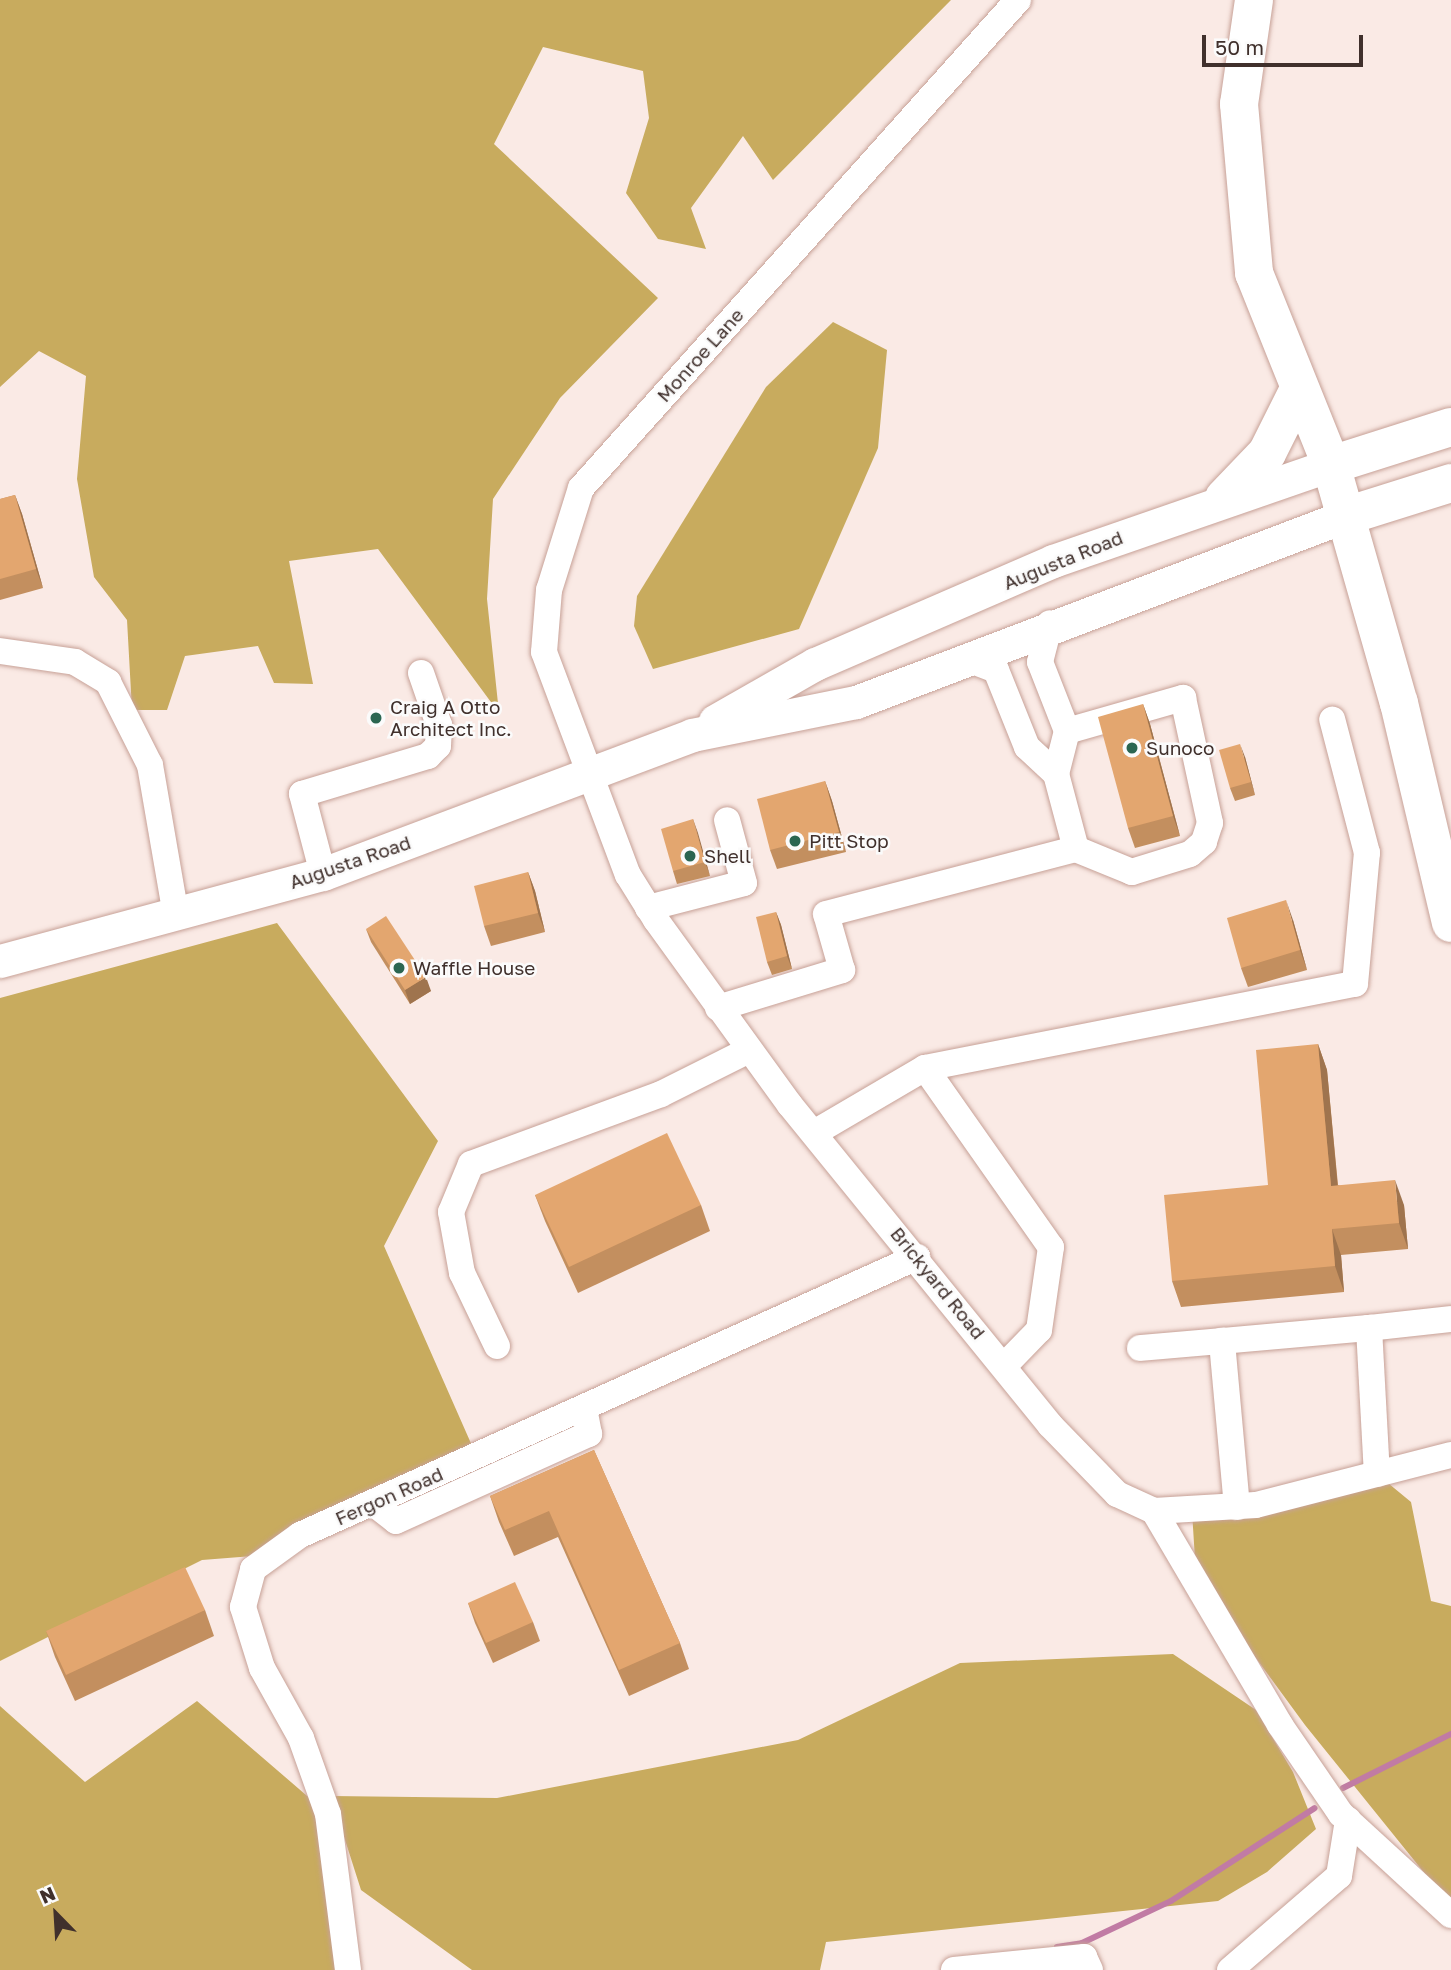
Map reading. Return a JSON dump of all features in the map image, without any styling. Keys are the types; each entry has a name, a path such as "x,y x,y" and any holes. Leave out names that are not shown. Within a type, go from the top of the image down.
{"highway":[{"path":"1254,0 1239,104 1254,273 1331,465 1343,517 1399,703 1451,923"},
{"path":"1224,498 1267,453 1299,389"},
{"name":"Augusta Road","path":"1331,465 1451,427"},
{"name":"Augusta Road","path":"1343,517 1451,483"}],"main road":[{"name":"Augusta Road","path":"692,735 815,664 1053,561 1224,498 1331,465"},
{"name":"Augusta Road","path":"0,961 323,874 692,735 856,702 1050,624 1343,517"}],"street":[{"name":"Monroe Lane","path":"590,773 544,652 550,590 581,488 1018,0"},
{"path":"1050,624 1040,662 1067,731 1056,774 1076,849"},
{"path":"0,651 75,662 108,682 150,765 176,915"},
{"path":"965,658 996,670 1027,747 1056,774"},
{"path":"323,874 302,794 428,757 438,746 439,725 421,673"},
{"path":"718,1008 842,970 826,914 1076,849 1132,872 1190,854 1205,842 1210,823 1183,698 1067,731"},
{"path":"814,1133 925,1068 1356,984 1367,853 1332,719"},
{"name":"Brickyard Road","path":"590,773 628,875 648,908 749,1050 1004,1366 1100,1479 1154,1511"},
{"path":"648,908 744,883 727,820"},
{"path":"496,1346 462,1273 452,1212 471,1164 661,1094 749,1050"},
{"path":"925,1068 1051,1247 1039,1330 1004,1366"},
{"name":"Fergon Road","path":"348,1970 328,1814 301,1738 262,1668 243,1607 244,1587 266,1555 373,1503 917,1257"},
{"path":"1140,1348 1451,1319"},
{"path":"1369,1328 1377,1474"},
{"path":"1222,1341 1237,1507"},
{"path":"1451,1455 1237,1507 1154,1511 1280,1726 1348,1820 1451,1915"},
{"path":"1230,1970 1339,1876 1348,1820"},
{"path":"954,1970 1084,1957 1090,1970"}],"shaded area":[{"path":"0,0 951,0 773,180 743,136 691,208 706,249 658,239 626,193 649,118 643,71 543,47 494,144 658,298 560,398 493,499 487,599 499,713 378,549 289,561 313,684 274,683 258,646 185,656 167,710 132,710 127,620 94,577 77,479 86,376 39,351 0,387"},
{"path":"833,322 887,350 878,448 799,629 653,669 634,626 637,596 766,387"},
{"path":"277,923 438,1141 384,1246 477,1457 266,1555 202,1560 0,1661 0,998"},
{"path":"1377,1474 1411,1502 1431,1601 1451,1606 1451,1906 1305,1725 1196,1576 1192,1511"},
{"path":"1173,1654 1256,1710 1293,1772 1316,1829 1267,1872 1218,1901 826,1942 820,1970 472,1970 361,1890 331,1796 497,1798 798,1740 960,1663"},
{"path":"197,1701 328,1814 348,1970 0,1970 0,1706 85,1782"}],"building":[{"path":"15,495 36,569 0,579 0,499"},
{"path":"1143,704 1173,816 1128,828 1098,717"},
{"path":"1240,744 1251,782 1230,788 1219,750"},
{"path":"825,781 839,832 770,850 757,799"},
{"path":"693,819 705,862 673,871 661,829"},
{"path":"528,872 538,913 484,926 474,886"},
{"path":"1286,900 1300,950 1241,968 1227,918"},
{"path":"776,912 787,956 767,962 756,917"},
{"path":"386,916 426,977 405,990 366,929"},
{"path":"1318,1044 1331,1186 1395,1180 1399,1223 1332,1229 1335,1266 1172,1281 1164,1195 1268,1185 1256,1050"},
{"path":"667,1133 701,1205 569,1267 535,1195"},
{"path":"594,1450 680,1643 619,1670 549,1511 505,1530 490,1496"},
{"path":"185,1567 205,1610 66,1675 46,1631"},
{"path":"515,1582 533,1622 486,1643 468,1603"}],"waterway":[{"path":"1343,1788 1451,1734"},
{"path":"1057,1947 1082,1943 1171,1901 1315,1808"}],"place":[{"name":"Craig A Otto Architect Inc.","path":"376,718"},
{"name":"Sunoco","path":"1132,748"},
{"name":"Pitt Stop","path":"795,841"},
{"name":"Shell","path":"690,856"},
{"name":"Waffle House","path":"399,968"}]}
